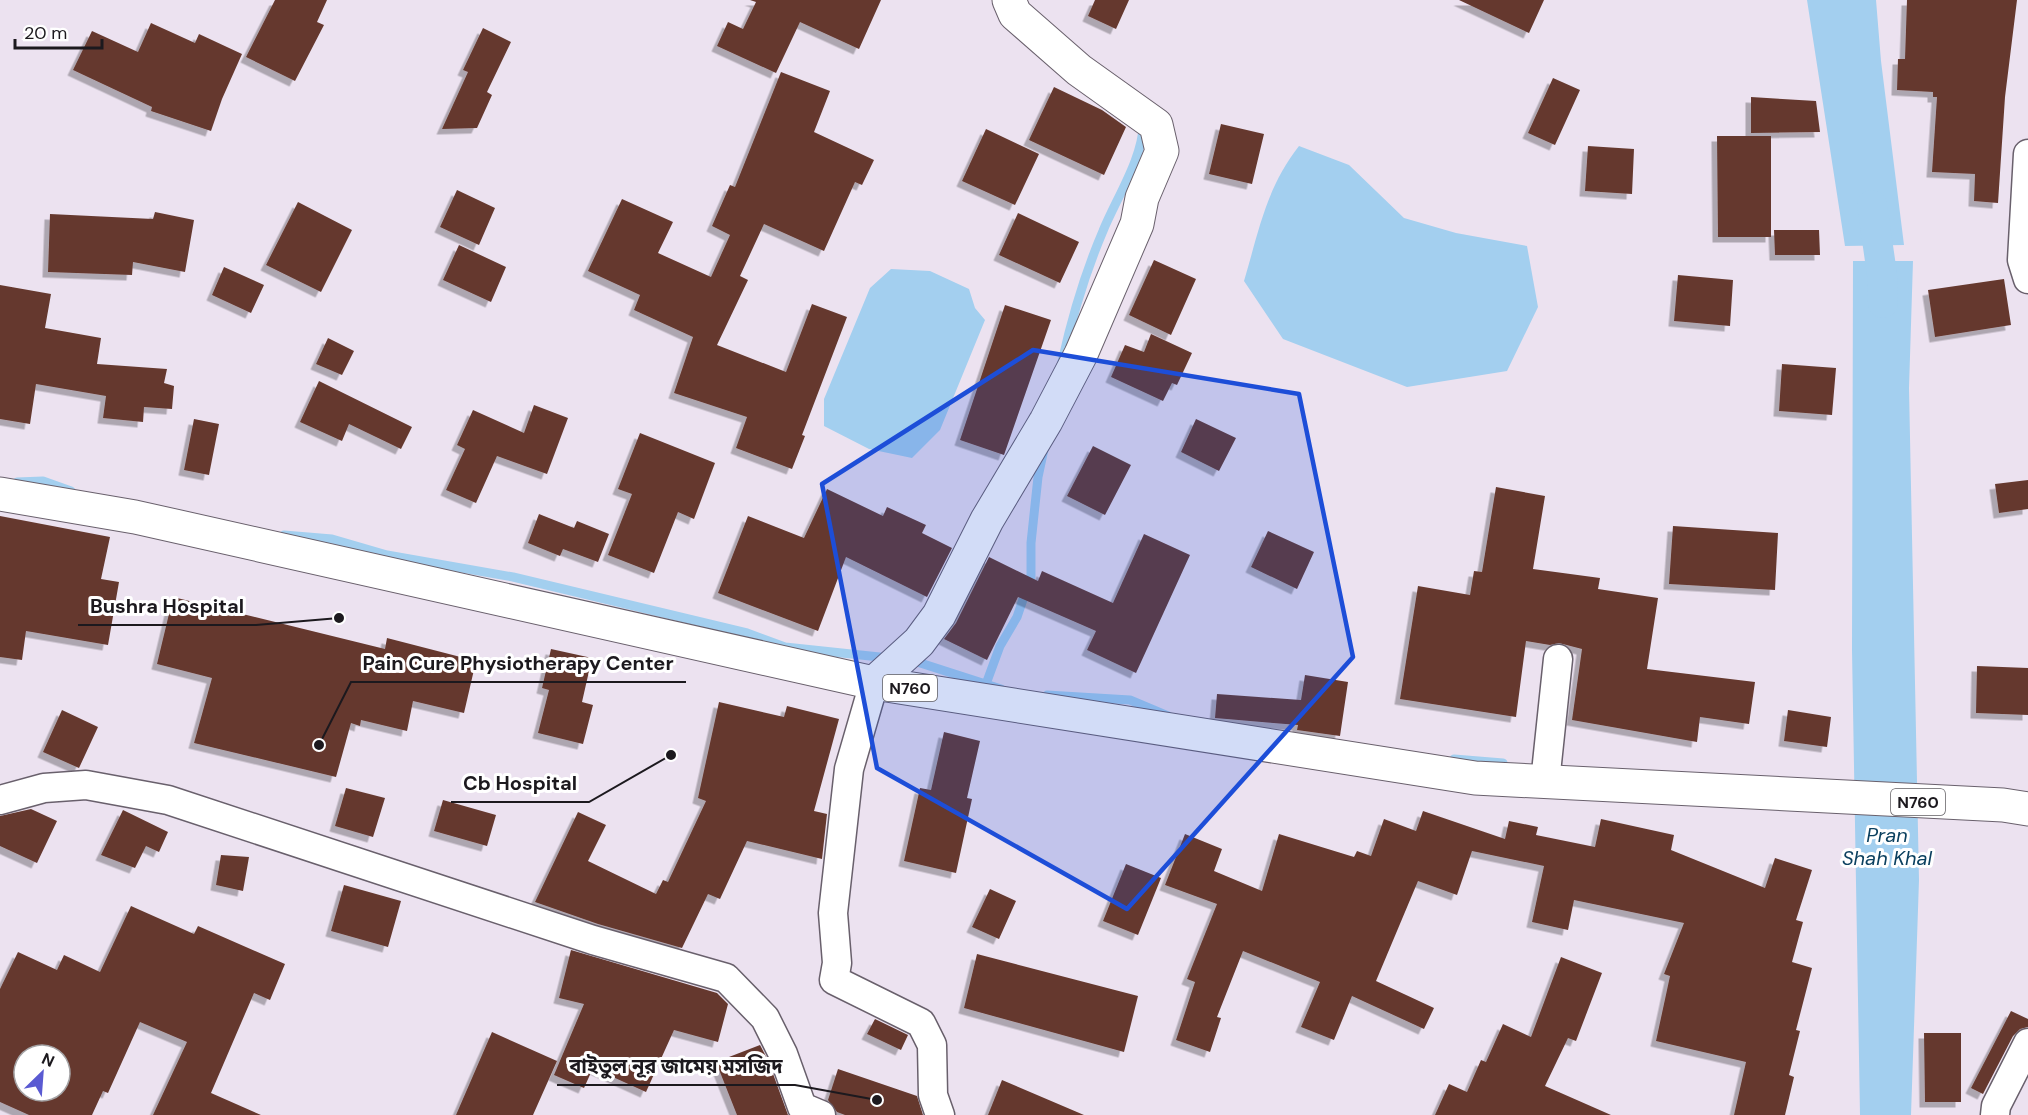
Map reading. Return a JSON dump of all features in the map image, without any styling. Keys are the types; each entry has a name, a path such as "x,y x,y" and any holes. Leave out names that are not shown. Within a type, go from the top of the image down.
{"main road":[{"path":"874,683 919,642 939,615 987,520 1046,422 1082,354 1137,224 1142,198 1162,151 1156,125 1079,70 1015,14 1009,0"},
{"name":"N760","path":"0,494 135,517 874,683 1475,778 2016,807"}],"street":[{"path":"2028,154 2022,260 2028,279"},
{"path":"1545,782 1558,659"},
{"path":"874,683 849,768 833,913 837,963 834,980 921,1023 932,1045 933,1095 940,1115"},
{"path":"0,800 44,788 86,785 168,800 592,939 726,978 765,1018 783,1054 802,1107 821,1115"},
{"path":"1995,1115 1996,1106 2028,1043"}],"highlighted area":[{"path":"1033,350 1299,394 1353,657 1127,909 877,768 822,484"}],"water":[{"path":"1807,0 1876,0 1881,61 1904,245 1845,246"},
{"path":"1299,146 1349,165 1404,218 1456,233 1527,246 1538,307 1507,371 1407,387 1283,339 1244,281 1271,194"},
{"name":"Pran Shah Khal","path":"1853,261 1913,261 1909,388 1919,880 1911,1115 1860,1115 1852,650"},
{"path":"891,269 930,271 969,289 975,308 985,320 940,430 912,458 869,449 824,426 824,399 870,288"}],"building":[{"path":"275,0 327,0 317,22 324,25 295,81 246,57"},
{"path":"750,0 881,0 859,49 800,22 776,73 717,46 728,22 743,29 756,2"},
{"path":"1095,0 1129,0 1116,29 1088,16"},
{"path":"1459,0 1544,0 1529,33"},
{"path":"1907,0 2017,0 2005,97 1998,203 1974,201 1975,174 1932,172 1937,97 1933,97 1933,92 1897,90 1898,59 1905,59"},
{"path":"151,23 195,43 199,34 242,54 211,131 151,111 152,107 73,70 92,31 138,52"},
{"path":"483,28 511,42 487,92 492,95 477,128 442,129 468,72 463,70"},
{"path":"781,72 830,91 814,132 874,160 862,185 855,182 824,251 764,224 740,276 748,280 717,345 786,372 812,304 847,317 802,435 805,436 792,469 736,448 747,417 674,393 693,337 634,310 640,295 588,271 622,199 673,222 658,253 711,277 730,235 712,226 730,185 735,187"},
{"path":"1553,78 1580,90 1555,145 1528,133"},
{"path":"1054,87 1102,110 1126,127 1104,175 1029,140"},
{"path":"1751,97 1816,101 1820,132 1751,133"},
{"path":"1221,124 1264,134 1252,184 1209,174"},
{"path":"986,129 1039,154 1015,205 962,181"},
{"path":"1717,136 1771,136 1771,237 1718,237"},
{"path":"1588,146 1634,149 1632,194 1585,191"},
{"path":"457,190 495,208 479,245 440,227"},
{"path":"298,202 352,230 321,292 266,265"},
{"path":"155,212 194,220 185,272 133,262 132,275 48,272 50,214 153,219"},
{"path":"1018,213 1079,242 1060,283 999,255"},
{"path":"1774,230 1819,230 1820,255 1775,255"},
{"path":"459,245 506,267 491,302 443,280"},
{"path":"1154,260 1196,279 1171,335 1129,315"},
{"path":"224,267 264,285 251,313 212,295"},
{"path":"1678,275 1733,280 1730,326 1674,321"},
{"path":"2004,279 2011,325 1935,337 1928,290"},
{"path":"0,285 51,294 45,328 101,338 97,364 167,369 164,383 174,386 172,409 144,407 143,422 103,418 106,396 36,384 30,424 0,419"},
{"path":"1005,305 1051,320 1004,455 960,440"},
{"path":"1151,334 1192,353 1177,385 1172,383 1163,401 1111,377 1125,345 1144,352"},
{"path":"328,338 354,351 342,375 316,364"},
{"path":"1782,364 1836,368 1832,415 1779,411"},
{"path":"319,381 412,427 401,449 349,424 342,441 300,422"},
{"path":"534,405 568,418 547,474 497,456 476,503 446,490 465,449 457,445 473,410 524,433"},
{"path":"194,419 219,424 209,475 184,470"},
{"path":"1196,419 1236,438 1219,471 1181,452"},
{"path":"640,433 715,463 694,519 678,512 654,573 608,555 632,494 618,489"},
{"path":"1093,446 1131,465 1105,515 1067,496"},
{"path":"2028,480 2028,509 1999,513 1995,484"},
{"path":"1496,487 1545,496 1533,569 1600,578 1598,589 1658,598 1647,669 1755,682 1749,724 1700,717 1697,742 1572,720 1582,649 1559,643 1550,645 1526,641 1516,717 1400,699 1418,586 1470,595 1474,571 1482,572"},
{"path":"827,489 883,516 887,507 926,525 922,533 952,548 927,597 846,557 818,631 718,593 748,516 804,538"},
{"path":"539,514 574,528 577,521 609,534 598,562 563,549 560,556 528,543"},
{"path":"0,516 110,537 101,579 119,582 108,645 26,631 22,660 0,657"},
{"path":"1673,526 1778,533 1775,590 1669,584"},
{"path":"1268,531 1314,552 1297,589 1251,567"},
{"path":"1144,534 1190,555 1136,673 1087,650 1096,631 1018,597 987,660 944,639 956,623 989,557 1038,581 1042,571 1113,603"},
{"path":"173,597 385,649 387,638 476,661 464,713 413,701 407,731 361,720 360,726 351,723 336,777 194,743 212,678 157,664"},
{"path":"551,649 592,658 582,702 593,705 583,744 538,733 549,690 542,688"},
{"path":"1977,666 2028,668 2028,715 1976,713"},
{"path":"1305,675 1348,682 1340,736 1297,730 1298,725 1215,718 1217,694 1301,700"},
{"path":"719,702 784,717 787,706 839,719 814,811 827,814 822,859 747,841 720,899 708,894 682,948 598,924 535,902 578,812 606,825 588,861 656,894 663,880 668,882 706,801 698,798"},
{"path":"62,710 98,727 79,768 43,752"},
{"path":"1788,710 1831,717 1827,747 1784,741"},
{"path":"944,732 980,741 967,798 972,799 956,873 904,861 920,788 931,790"},
{"path":"346,788 385,798 373,837 335,826"},
{"path":"443,800 496,815 487,846 434,831"},
{"path":"31,809 57,821 37,863 0,846 0,816"},
{"path":"123,810 168,832 159,852 146,846 135,868 101,855"},
{"path":"1423,811 1505,839 1509,821 1538,827 1536,835 1595,847 1601,819 1674,835 1671,850 1765,888 1775,858 1812,870 1796,920 1803,922 1792,962 1812,968 1796,1030 1800,1031 1789,1075 1794,1077 1785,1115 1734,1115 1746,1062 1656,1041 1670,976 1664,974 1684,923 1574,900 1568,930 1532,922 1544,866 1472,851 1457,895 1418,881 1376,981 1434,1008 1424,1029 1352,996 1334,1040 1301,1027 1320,982 1243,951 1217,1017 1221,1018 1210,1052 1176,1040 1195,982 1187,979 1217,904 1165,885 1185,834 1222,849 1214,871 1262,891 1279,834 1354,857 1357,851 1371,856 1384,819 1416,831"},
{"path":"221,855 249,857 243,891 216,885"},
{"path":"1126,864 1161,878 1138,935 1103,921"},
{"path":"344,885 401,901 388,947 331,931"},
{"path":"990,889 1016,901 999,939 972,927"},
{"path":"131,906 194,934 198,926 285,964 270,1000 254,993 211,1093 261,1115 153,1115 187,1042 140,1022 108,1093 103,1091 92,1115 29,1115 0,1102 0,989 18,952 57,970 64,955 100,972"},
{"path":"571,950 717,993 728,1004 718,1042 674,1030 646,1092 593,1068 584,1088 554,1075 584,1004 559,998"},
{"path":"977,954 1138,996 1124,1052 964,1008"},
{"path":"1561,957 1602,973 1576,1041 1568,1038 1545,1086 1611,1115 1435,1115 1449,1084 1467,1092 1481,1060 1486,1062 1503,1024 1531,1037"},
{"path":"2011,1011 2028,1019 2028,1027 2020,1029 2013,1036 1983,1094 1971,1088"},
{"path":"875,1019 908,1035 901,1050 867,1034"},
{"path":"492,1032 557,1061 533,1115 456,1115"},
{"path":"1924,1033 1961,1033 1961,1102 1925,1102"},
{"path":"760,1045 768,1060 788,1115 737,1115 716,1062"},
{"path":"838,1069 917,1096 923,1115 845,1115 837,1112 828,1100"},
{"path":"1002,1080 1084,1115 988,1115"}],"waterway":[{"path":"1062,362 1085,279 1096,247 1134,164 1142,137 1143,124"},
{"path":"1872,205 1882,274 1883,303"},
{"path":"986,684 1000,646 1017,617 1031,576 1031,543 1038,477 1044,449"},
{"path":"17,482 43,481 71,491"},
{"path":"284,535 332,539 387,555 513,577 747,633 785,647 889,658"},
{"path":"911,660 1001,689"},
{"path":"1047,695 1130,700 1168,716"},
{"path":"1454,759 1503,763"}],"place":[{"name":"Bushra Hospital","path":"339,618"},
{"name":"Pain Cure Physiotherapy Center","path":"319,745"},
{"name":"Cb Hospital","path":"671,755"},
{"name":"বাইতুল নূর জামেয় মসজিদ","path":"877,1100"}]}
